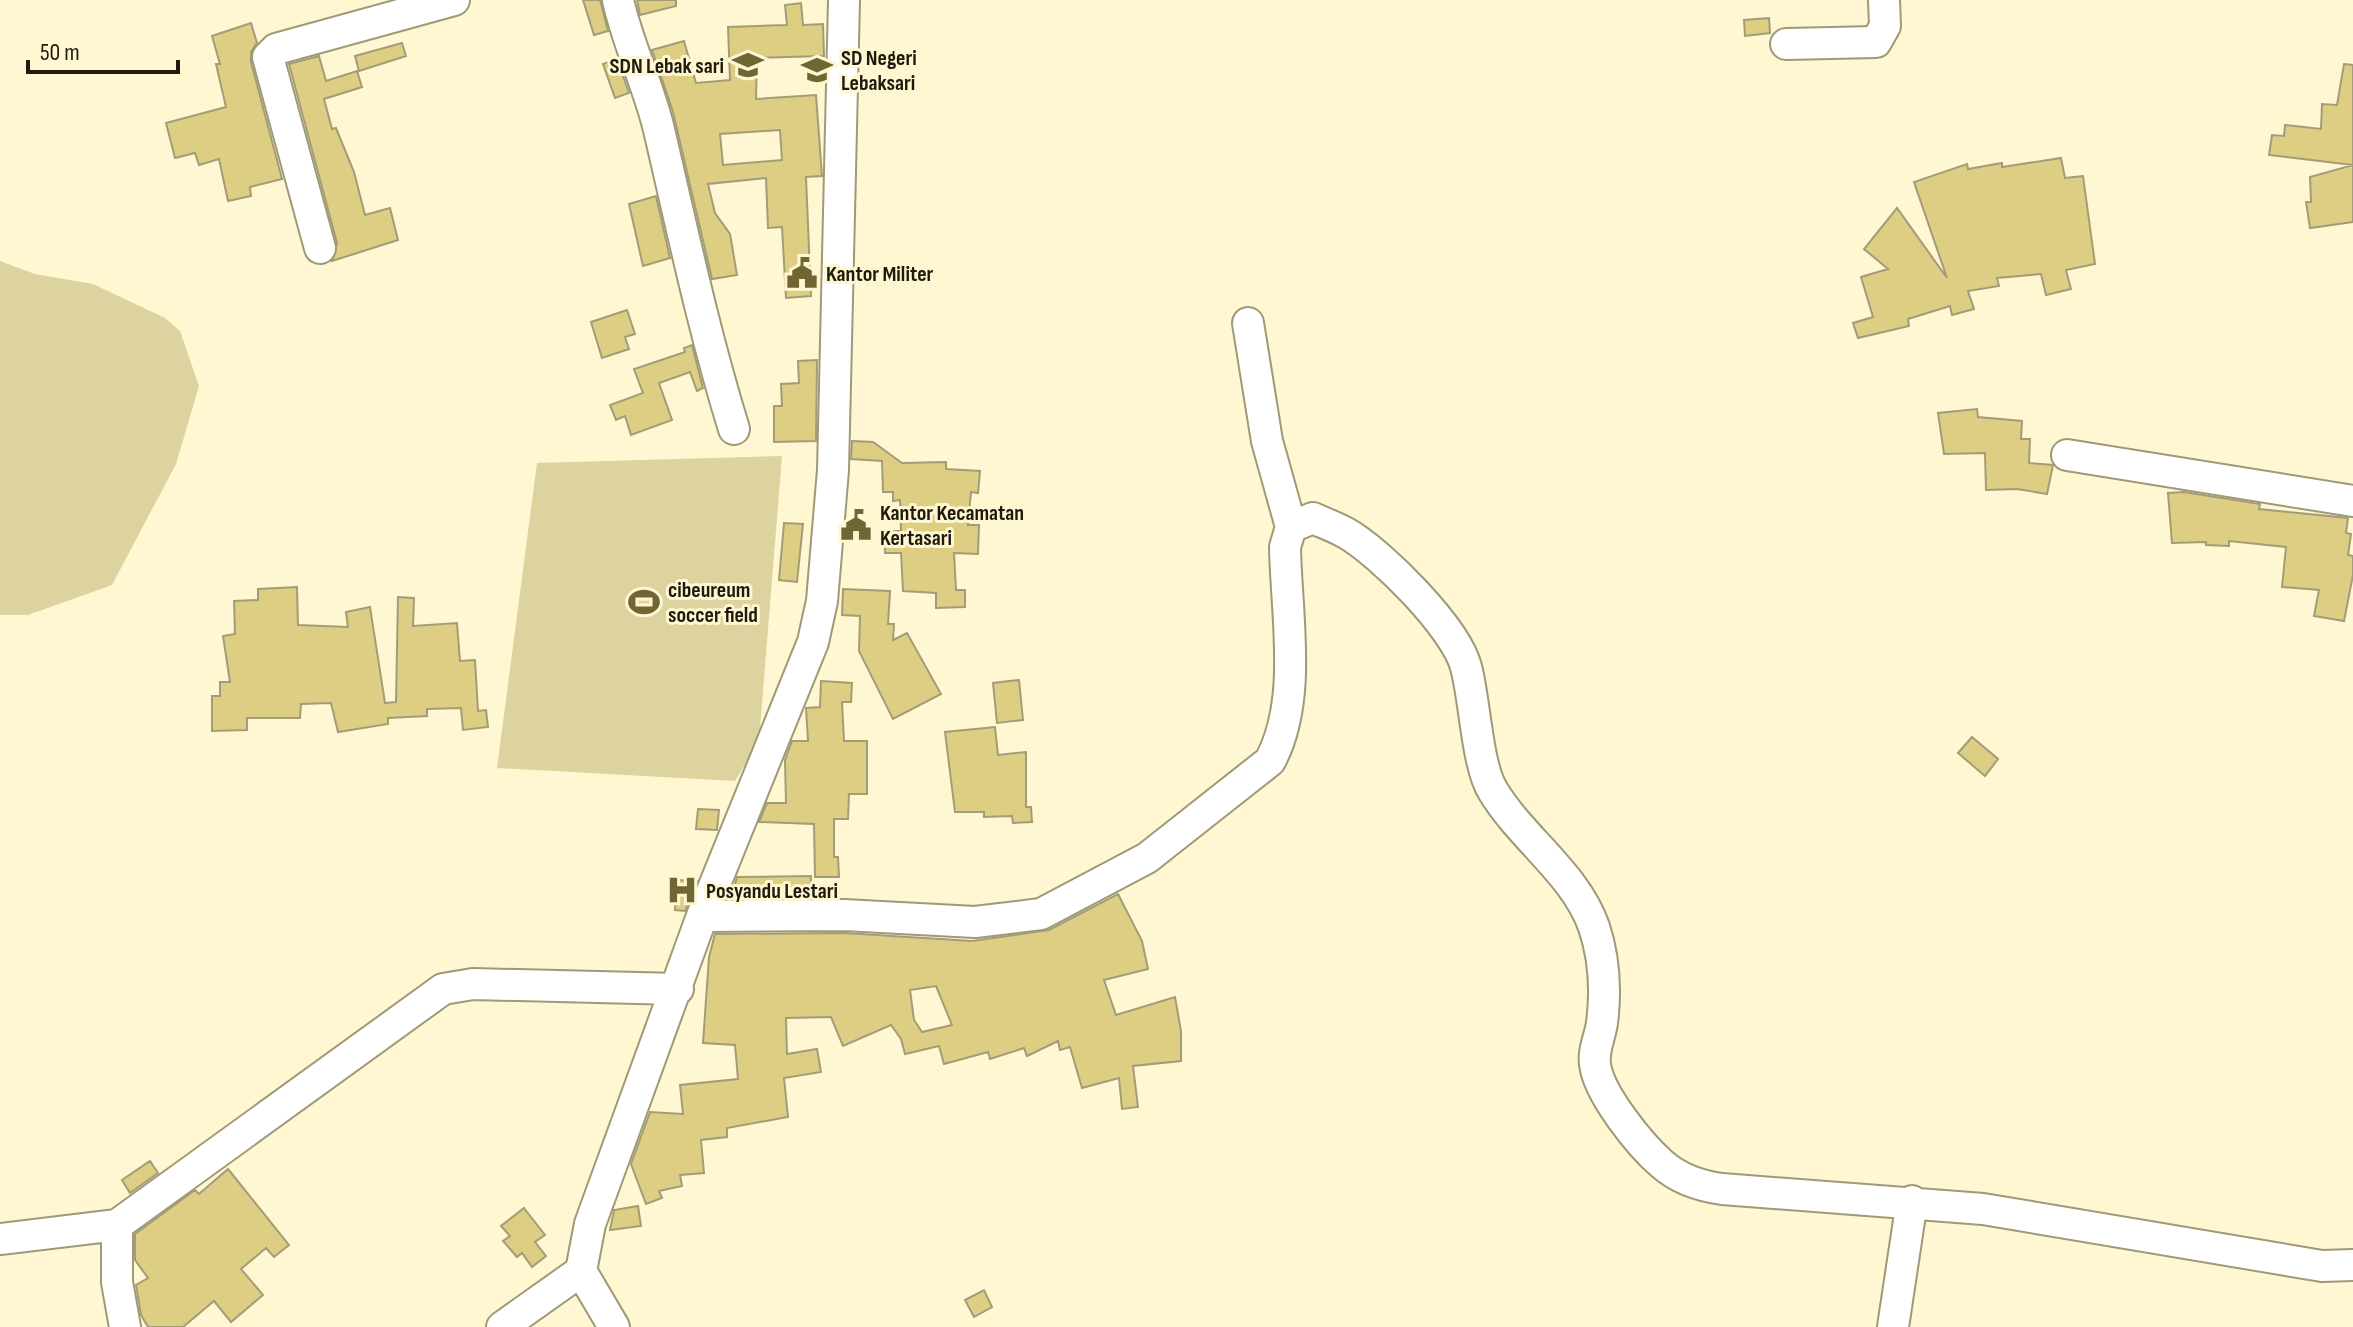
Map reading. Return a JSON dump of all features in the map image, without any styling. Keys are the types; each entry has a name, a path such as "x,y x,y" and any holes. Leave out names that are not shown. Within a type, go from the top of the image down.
{"street":[{"path":"320,248 268,57 276,49 454,0"},
{"path":"618,0 627,41 660,131 715,369 734,429"},
{"path":"614,1327 581,1271 590,1224 702,916 813,642 822,601 833,470 844,0"},
{"path":"1786,44 1876,42 1885,26 1884,0"},
{"path":"702,916 828,915 975,922 1041,914 1147,858 1270,761 1278,746 1288,678 1285,547 1291,527 1267,441 1248,323"},
{"path":"2067,455 2353,501"},
{"path":"1291,527 1313,518 1346,533 1403,581 1447,632 1466,665 1482,762 1491,788 1575,890 1594,927 1603,962 1602,1022 1594,1056 1596,1075 1615,1108 1662,1164 1696,1186 1709,1188 1912,1201 1983,1209 2322,1266 2353,1265"},
{"path":"0,1239 117,1225 443,989 473,984 678,989"},
{"path":"1893,1327 1912,1201"},
{"path":"117,1225 117,1282 125,1327"},
{"path":"502,1327 581,1271"}],"shaded area":[{"path":"0,261 35,274 93,284 165,318 180,331 199,386 176,464 112,585 28,615 0,615"},
{"name":"cibeureum soccer field","path":"782,456 759,741 735,781 497,768 537,463"}],"building":[{"path":"583,0 600,0 608,31 594,35"},
{"path":"637,0 676,0 676,6 640,15"},
{"path":"801,3 803,25 823,24 824,56 757,58 756,99 816,95 822,176 806,177 811,296 786,298 782,227 768,228 766,178 708,184 715,213 730,234 737,275 712,279 673,112 652,50 684,41 696,83 730,80 728,27 787,25 785,5","holes":["780,130 782,160 723,165 720,134"]},
{"path":"1769,18 1770,33 1745,36 1744,20"},
{"path":"251,23 257,43 251,52 251,62 282,179 250,187 251,196 228,201 219,159 199,165 195,153 175,158 166,123 226,107 216,64 220,64 212,36"},
{"path":"402,43 406,56 359,71 355,56"},
{"path":"319,56 326,81 357,71 362,87 324,99 332,129 336,128 354,172 365,215 390,208 398,240 332,261 337,243 289,64"},
{"path":"617,59 629,93 615,98 603,64"},
{"path":"2344,64 2353,65 2353,165 2269,155 2272,135 2284,136 2285,125 2321,129 2322,104 2337,105"},
{"path":"2061,158 2065,178 2083,176 2095,264 2066,270 2071,289 2046,295 2041,274 1997,278 1999,286 1968,291 1974,309 1952,315 1950,306 1908,319 1909,326 1858,338 1853,323 1873,317 1861,277 1888,269 1864,249 1897,208 1947,278 1914,182 1967,164 1968,169 2002,163 2002,167"},
{"path":"2353,165 2353,222 2310,228 2306,202 2311,202 2310,177"},
{"path":"656,196 670,258 643,266 629,204"},
{"path":"627,310 635,334 625,337 629,349 602,358 591,322"},
{"path":"692,345 703,388 697,391 690,372 659,383 672,420 631,435 625,416 616,420 610,405 643,393 634,369 685,352 684,348"},
{"path":"817,360 816,441 774,442 774,406 782,406 781,384 799,383 798,361"},
{"path":"1977,409 1978,417 2022,421 2021,439 2030,439 2029,463 2053,465 2047,494 2017,489 1986,490 1985,453 1944,454 1938,413"},
{"path":"852,441 873,442 902,463 946,462 946,469 980,471 978,493 971,492 968,525 979,525 978,554 954,553 956,590 965,590 965,607 936,608 936,593 903,591 901,553 885,553 884,531 901,531 900,500 893,501 893,492 883,492 882,461 851,459"},
{"path":"2184,492 2260,504 2259,509 2348,518 2346,533 2351,534 2348,555 2353,556 2353,575 2344,621 2314,616 2319,590 2282,587 2286,547 2229,541 2229,546 2206,545 2206,542 2172,543 2168,493"},
{"path":"784,523 803,524 797,582 779,580"},
{"path":"297,587 298,625 348,627 346,612 370,607 385,703 396,702 398,597 414,598 413,626 457,623 460,661 475,660 478,711 486,710 488,727 463,730 461,708 427,709 427,716 388,718 388,724 338,732 331,703 301,704 300,718 247,718 247,730 212,731 212,696 220,696 220,682 230,682 223,636 235,634 234,601 258,600 258,589"},
{"path":"843,589 890,591 888,624 894,624 893,640 907,633 941,694 893,719 859,651 860,616 842,615"},
{"path":"1019,680 1023,720 997,723 993,683"},
{"path":"821,681 852,683 851,702 842,702 844,741 867,741 867,794 849,794 848,819 834,819 834,857 838,857 839,877 815,877 814,824 759,822 767,803 786,803 785,760 792,741 808,741 806,708 820,707"},
{"path":"995,727 998,755 1026,752 1026,807 1031,807 1032,822 1013,823 1012,816 984,817 984,812 955,812 945,732"},
{"path":"1972,737 1998,759 1985,776 1958,753"},
{"path":"698,809 719,810 717,830 696,829"},
{"path":"811,876 810,897 731,898 737,877"},
{"path":"677,880 697,881 685,911 675,910"},
{"path":"1118,894 1142,941 1148,969 1104,980 1116,1015 1175,997 1181,1031 1181,1061 1133,1066 1138,1107 1122,1109 1119,1078 1082,1088 1070,1047 1060,1050 1058,1041 1027,1056 1024,1048 990,1059 988,1052 944,1064 939,1046 905,1054 901,1039 891,1025 843,1046 831,1017 786,1018 787,1054 817,1049 821,1072 784,1078 788,1117 727,1128 727,1137 701,1140 704,1173 680,1175 682,1186 659,1191 662,1198 646,1204 631,1164 650,1112 683,1114 680,1085 738,1079 735,1045 703,1043 709,957 715,934 844,933 972,941 1049,930","holes":["936,986 952,1025 922,1032 914,1020 910,990"]},
{"path":"150,1161 158,1173 130,1193 122,1180"},
{"path":"228,1169 289,1245 274,1257 266,1248 241,1269 263,1295 231,1322 214,1301 183,1327 148,1327 141,1315 136,1285 148,1278 135,1260 135,1234 195,1190 199,1194"},
{"path":"638,1206 641,1226 610,1230 614,1210"},
{"path":"524,1208 545,1235 535,1242 546,1256 532,1267 522,1253 517,1257 503,1241 510,1236 501,1226"},
{"path":"984,1290 992,1307 974,1317 965,1300"}],"place":[{"name":"SDN Lebak sari","path":"748,65"},
{"name":"SD Negeri Lebaksari","path":"817,70"},
{"name":"Kantor Militer","path":"802,273"},
{"name":"Kantor Kecamatan Kertasari","path":"856,525"},
{"name":"cibeureum soccer field","path":"644,602"},
{"name":"Posyandu Lestari","path":"682,890"}]}
